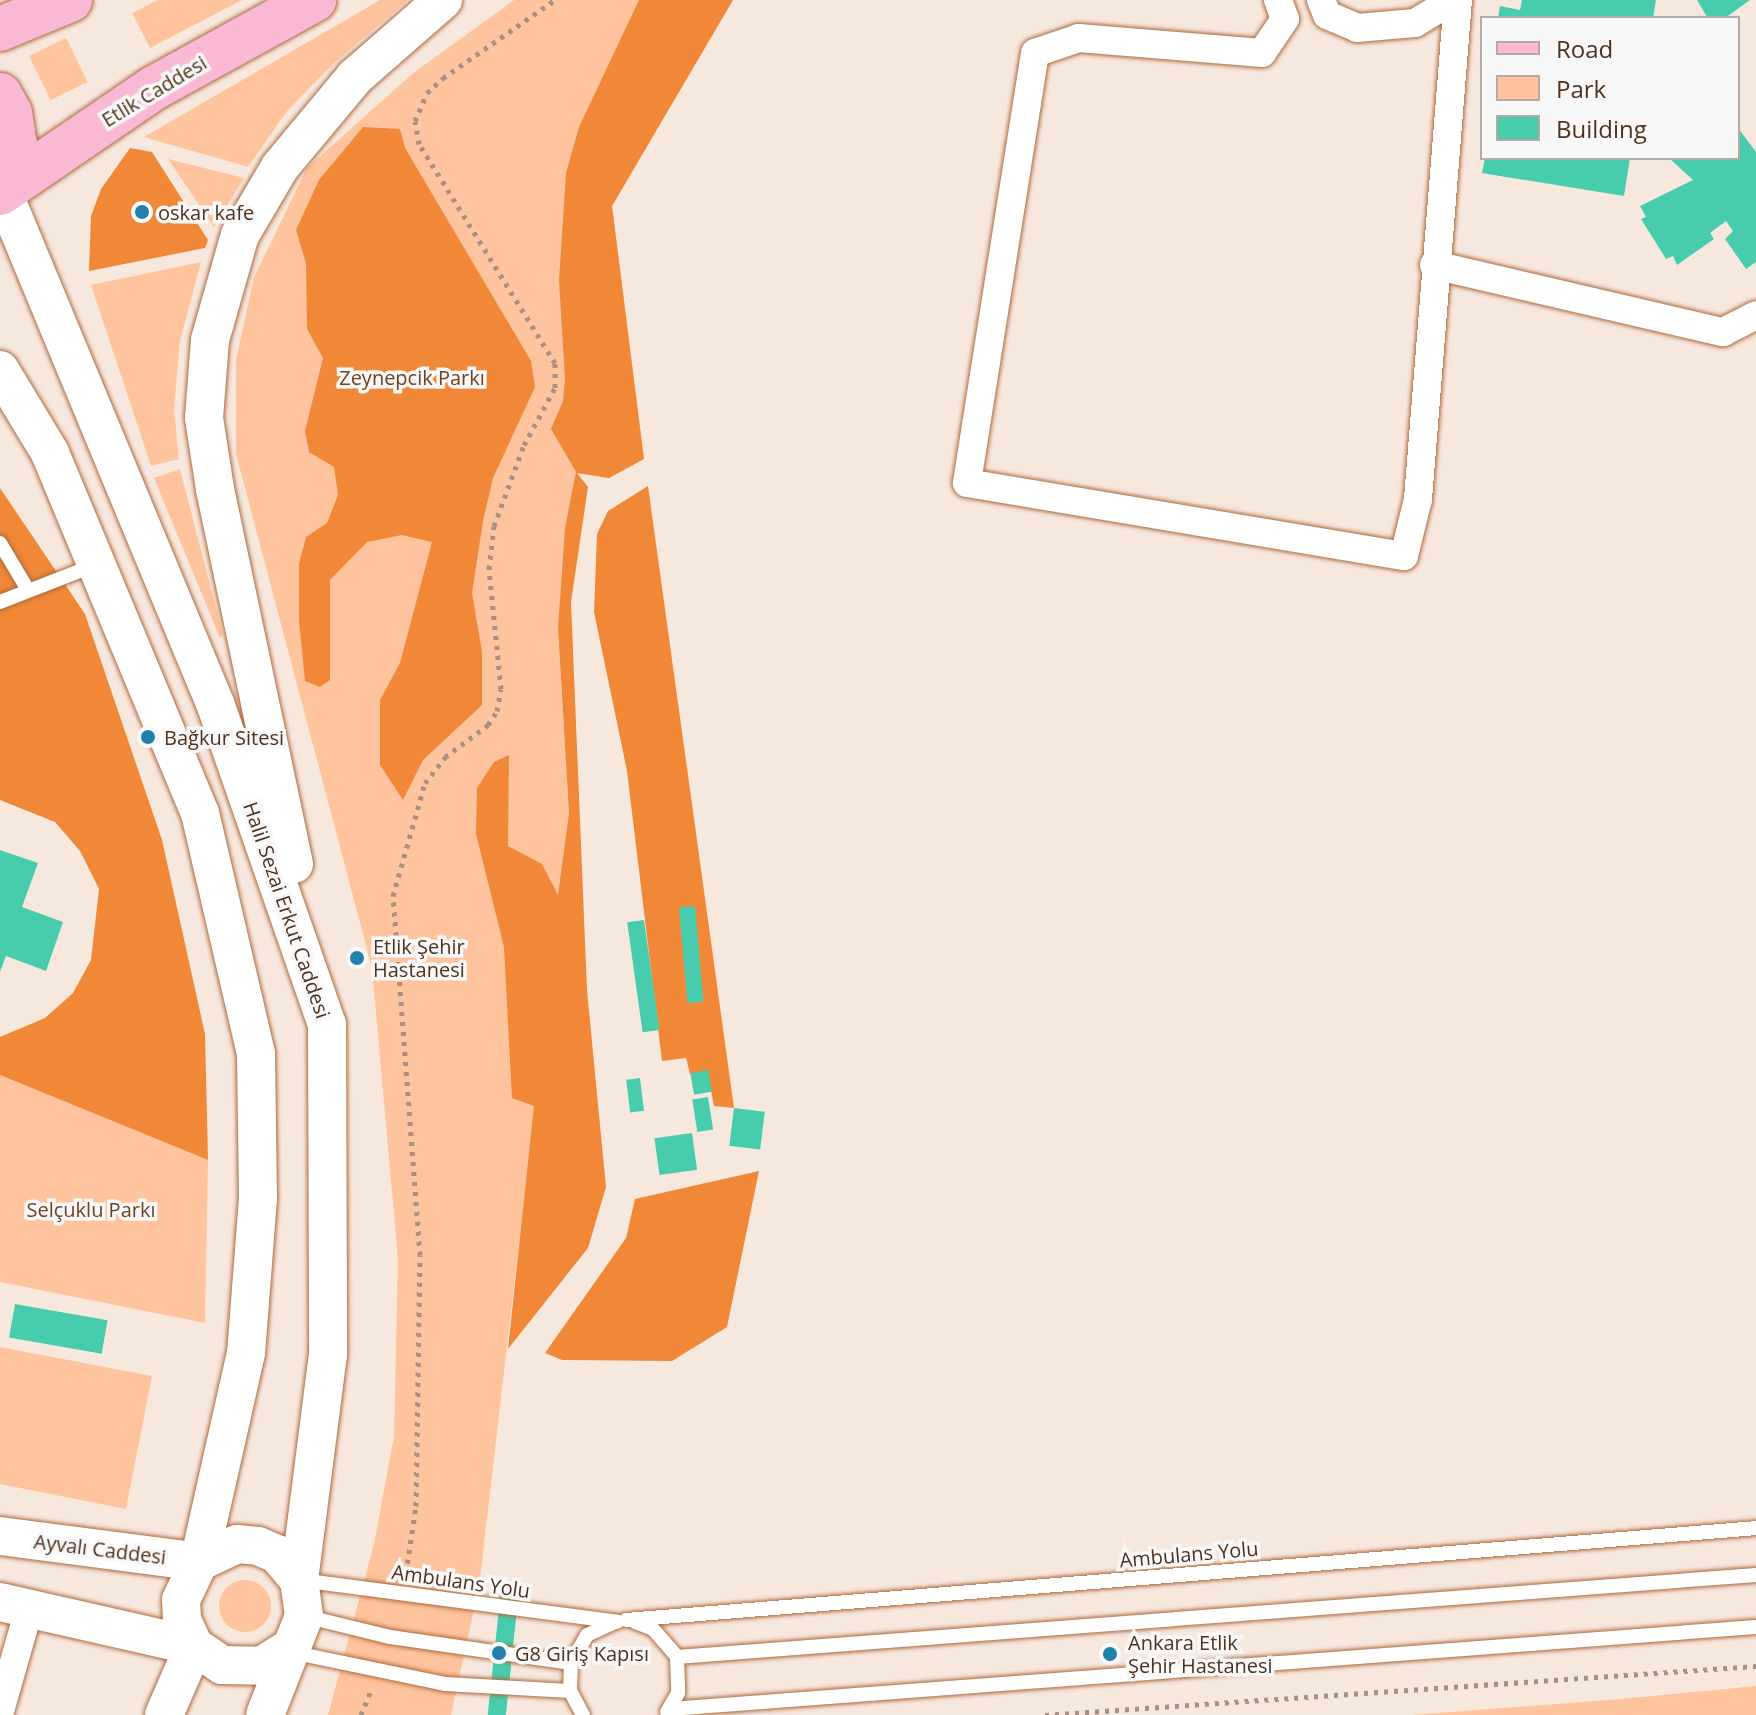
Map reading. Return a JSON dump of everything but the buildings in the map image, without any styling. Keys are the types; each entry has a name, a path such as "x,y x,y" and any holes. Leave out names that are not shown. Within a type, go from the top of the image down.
{"main road":[{"path":"0,29 70,0"},
{"name":"Etlik Caddesi","path":"1,192 154,88 314,0"},
{"path":"327,1024 215,489 205,382 218,302 249,215 306,131 355,77 443,0"},
{"path":"0,95 10,113 15,143 1,192"},
{"name":"Halil Sezai Erkut Caddesi","path":"1,192 216,706 327,1024 328,1354 302,1598 265,1715"},
{"path":"0,370 50,453 200,813 256,1054 258,1198 246,1353 199,1562 181,1600 182,1620 194,1646 164,1715"},
{"name":"Ayvalı Caddesi","path":"0,1536 199,1562"},
{"path":"199,1562 237,1544 258,1546 277,1554 302,1598"},
{"path":"15,1606 194,1646 222,1665 241,1669 261,1666 287,1650"}],"street":[{"path":"1278,0 1285,19 1262,53 1079,38 1035,53 967,483 1404,556 1418,499 1456,0"},
{"path":"1321,0 1327,15 1357,28 1415,23 1456,0"},
{"path":"1434,265 1723,332 1756,315"},
{"path":"0,1711 15,1606"}],"lane":[{"path":"0,543 28,590"},
{"path":"0,602 95,565"},
{"name":"Ambulans Yolu","path":"302,1598 403,1593 621,1621 1756,1528"},
{"path":"677,1657 1756,1575"},
{"path":"302,1598 402,1639 571,1663"},
{"path":"287,1650 377,1673 575,1706 571,1663 587,1635 621,1621 653,1629 677,1657 679,1684 667,1712 1756,1627"}],"path":[{"path":"403,1593 416,1506 420,1255 393,896 425,783 445,757 488,725 497,711 501,689 489,569 494,526 524,445 555,388 555,363 419,144 415,121 427,93 443,78 555,0"},
{"path":"1045,1715 1756,1666"},
{"path":"361,1715 377,1673"}],"green space":[{"path":"158,0 242,0 150,48 132,13"},
{"path":"380,0 408,0 334,63 287,111 248,167 144,137"},
{"name":"Zeynepcik Parkı","path":"514,0 733,0 612,206 644,459 609,478 577,473 558,630 569,813 479,1587 451,1715 328,1715 374,1544 394,1436 398,1259 372,968 236,454 236,360 254,277 307,168 412,74"},
{"path":"639,0 733,0 612,206 644,459 609,478 577,473 588,487 571,602 587,990 606,1187 588,1248 508,1349 534,1106 512,1098 504,947 476,834 477,788 494,762 509,755 508,846 542,864 558,895 569,813 558,629 565,528 576,472 551,429 563,401 565,379 559,280 566,173 579,127"},
{"path":"66,38 87,82 51,100 29,56"},
{"path":"363,127 400,129 405,148 531,361 535,387 493,478 483,521 472,593 482,652 482,705 423,760 403,800 380,765 380,700 400,663 432,542 402,535 367,542 330,580 330,680 320,687 305,681 299,621 299,564 306,537 327,523 338,495 334,467 309,452 305,431 323,358 307,329 306,263 296,230 319,180"},
{"path":"130,148 152,152 208,240 205,248 89,271 91,216 101,189"},
{"path":"168,159 244,178 214,227"},
{"path":"201,262 180,341 174,409 179,459 151,466 91,285"},
{"path":"180,469 223,635 220,638 154,478"},
{"path":"648,486 734,1108 714,1106 707,1071 690,1074 686,1058 662,1061 627,771 594,612 597,534 608,511"},
{"path":"0,488 85,614 162,840 205,1034 208,1160 0,1075 0,1037 45,1018 73,993 91,960 99,889 80,851 55,822 0,800"},
{"name":"Selçuklu Parkı","path":"0,1075 208,1160 205,1323 0,1282"},
{"path":"759,1171 727,1327 672,1361 562,1360 545,1353 626,1238 635,1199"},
{"path":"0,1347 152,1376 126,1509 0,1484"},
{"path":"245,1580 264,1587 271,1606 264,1625 245,1632 226,1625 219,1606 226,1587"},
{"path":"1756,1686 1756,1715 1413,1715 1621,1699"}],"place":[{"name":"oskar kafe","path":"142,212"},
{"name":"Bağkur Sitesi","path":"148,737"},
{"name":"Etlik Şehir Hastanesi","path":"357,958"},
{"name":"G8 Giriş Kapısı","path":"499,1653"},
{"name":"Ankara Etlik Şehir Hastanesi","path":"1110,1654"}]}
